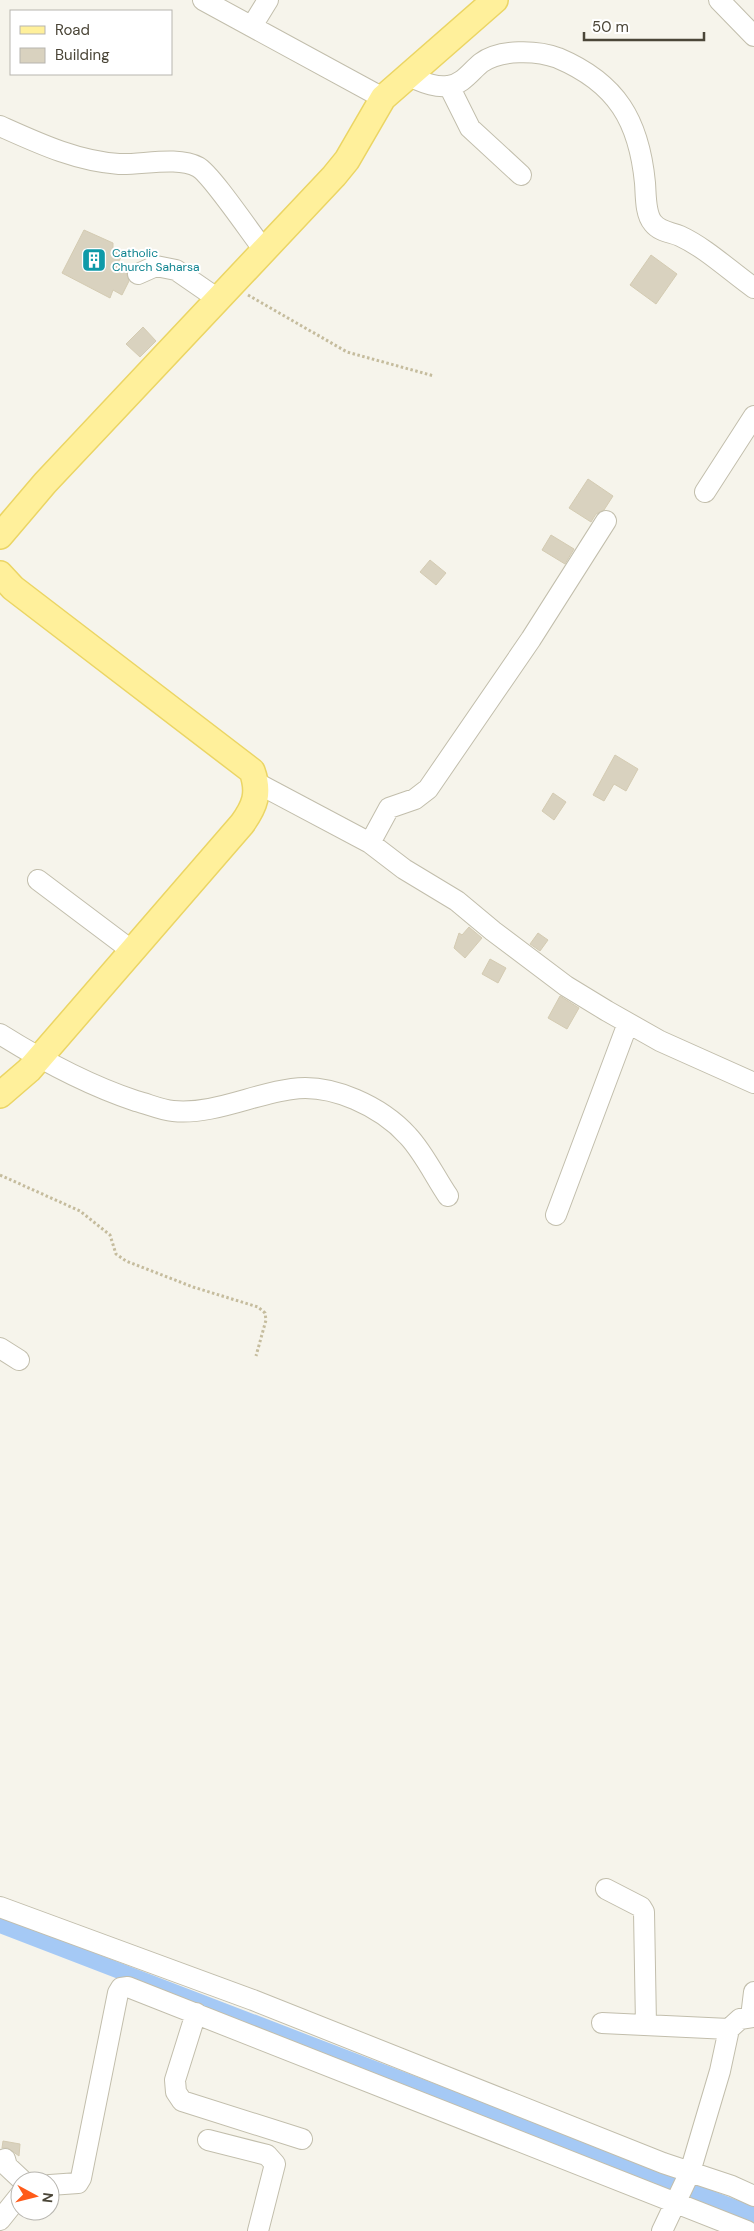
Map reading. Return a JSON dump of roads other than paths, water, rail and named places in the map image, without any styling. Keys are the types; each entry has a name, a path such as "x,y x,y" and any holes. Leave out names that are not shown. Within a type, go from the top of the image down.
{"main road":[{"path":"0,536 45,483 334,176 347,160 383,98 495,0"},
{"path":"0,574 13,588 252,771 257,783 257,794 253,808 242,824 29,1070 0,1094"}],"street":[{"path":"203,0 383,98"},
{"path":"252,26 268,0"},
{"path":"719,0 754,36"},
{"path":"408,76 437,87 449,86 458,83 483,62 506,54 531,53 555,57 578,67 602,84 618,100 632,124 642,159 648,213 652,223 665,232 687,240 754,288"},
{"path":"449,86 470,128 521,175"},
{"path":"0,126 56,151 92,159 118,164 177,163 200,168 264,250"},
{"path":"138,274 156,266 176,270 225,292"},
{"path":"705,492 754,416"},
{"path":"370,843 389,808 422,796 428,790 530,639 606,521"},
{"path":"257,783 370,843 404,869 457,901 492,931 566,986 660,1041 754,1083"},
{"path":"38,880 131,950"},
{"path":"556,1215 628,1023"},
{"path":"0,1034 39,1058 116,1094 172,1111 192,1111 292,1089 314,1088 346,1096 374,1109 409,1136 448,1196"},
{"path":"0,1348 19,1360"},
{"path":"606,1889 641,1907 644,1912 646,2025"},
{"path":"0,1906 198,1979 754,2196"},
{"path":"60,2184 78,2183 81,2178 104,2053 118,1993 121,1988 128,1987 747,2231"},
{"path":"662,2231 690,2172 720,2071 729,2029 733,2022 753,2017 754,1992"},
{"path":"196,2013 175,2080 176,2092 182,2101 302,2139"},
{"path":"602,2023 729,2029"},
{"path":"208,2140 267,2155 275,2164 258,2231"},
{"path":"5,2159 7,2166 12,2171"},
{"path":"0,2220 10,2208"}],"waterway":[{"path":"0,1925 754,2215"}],"place":[{"name":"Catholic Church Saharsa","path":"94,260"}]}
